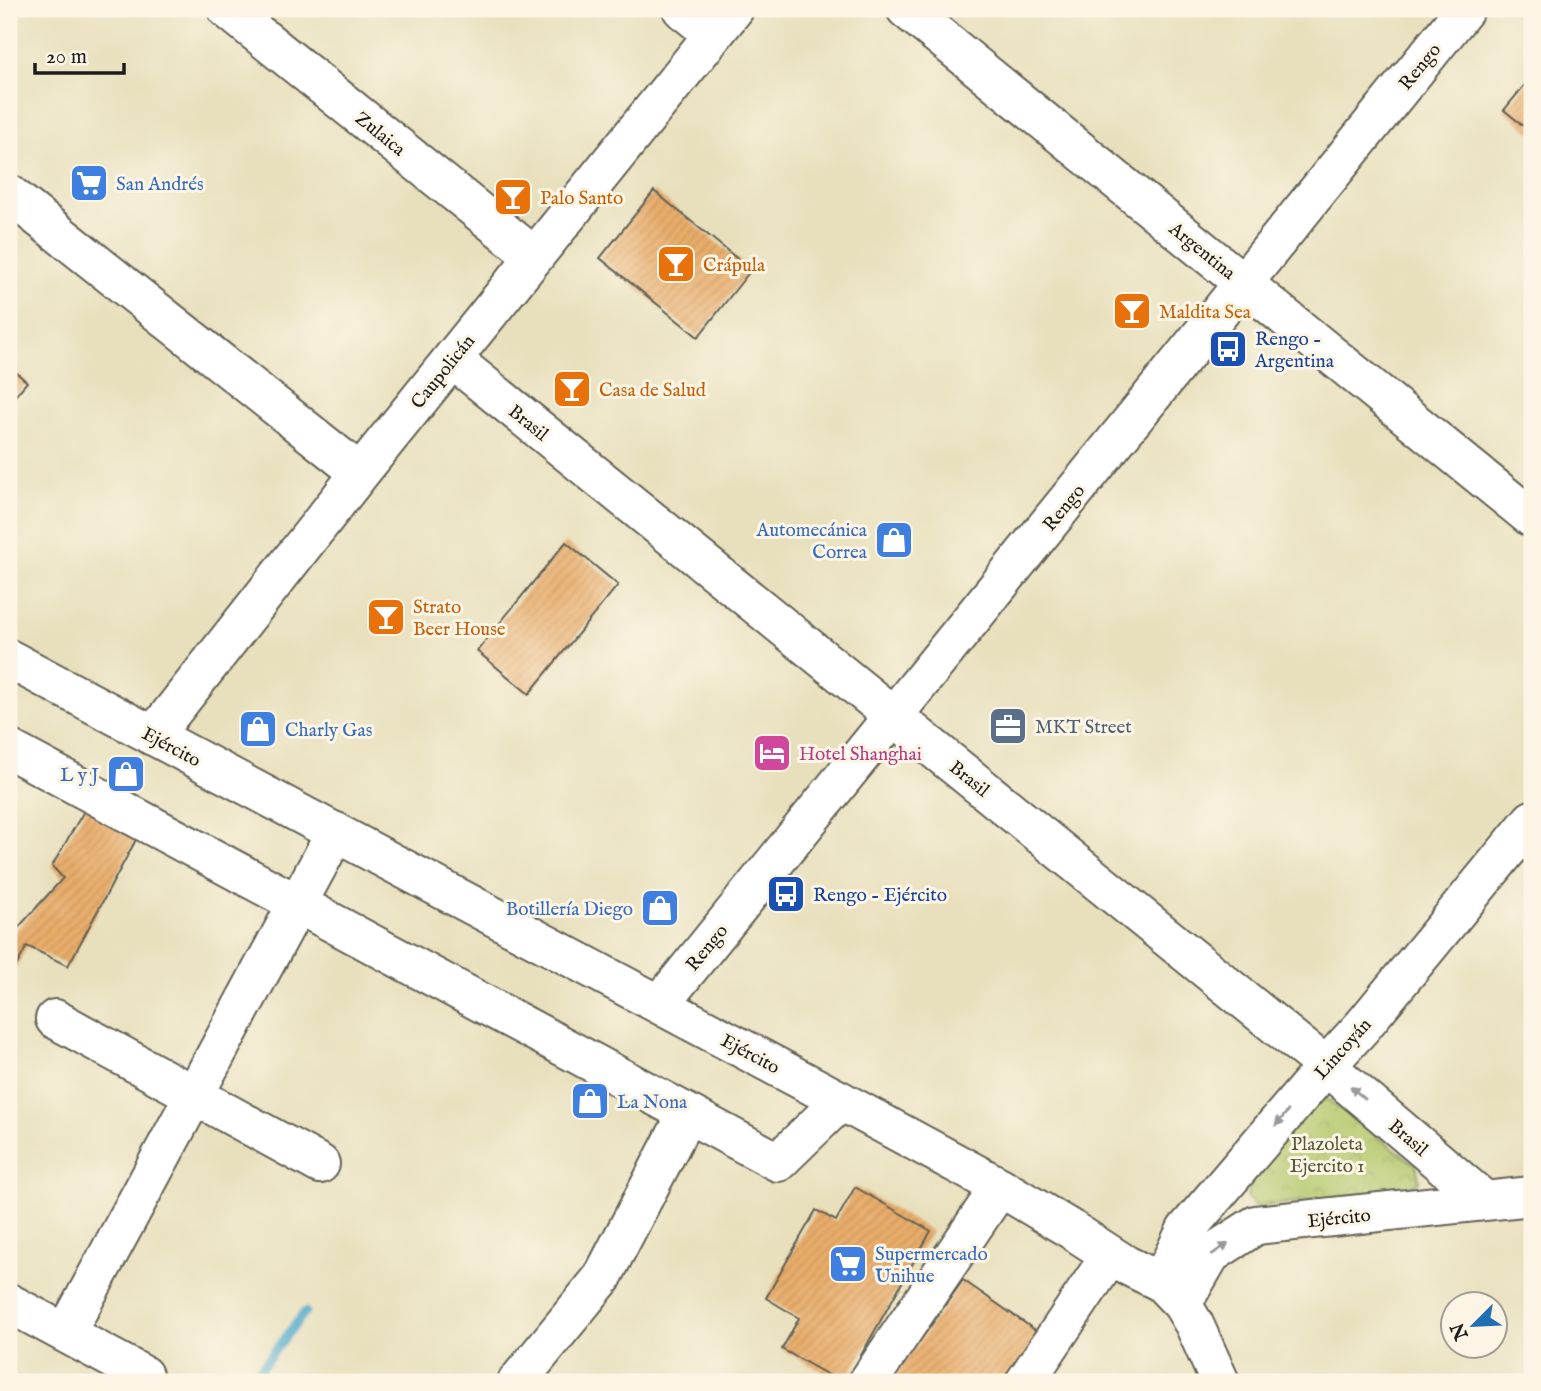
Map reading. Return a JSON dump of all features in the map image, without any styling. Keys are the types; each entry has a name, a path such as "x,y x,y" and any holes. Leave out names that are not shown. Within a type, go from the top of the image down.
{"street":[{"name":"Zulaica","path":"227,9 534,257"},
{"path":"682,9 724,22"},
{"name":"Argentina","path":"906,9 1532,518"},
{"name":"Rengo","path":"660,1004 1465,9"},
{"name":"Caupolicán","path":"153,736 360,473 724,22"},
{"path":"9,194 360,473"},
{"name":"Brasil","path":"452,359 1326,1066 1485,1201"},
{"name":"Ejército","path":"9,659 841,1101 1000,1188 1172,1293 1211,1254 1256,1225 1532,1196"},
{"path":"9,749 778,1163 841,1101"},
{"name":"Lincoyán","path":"1172,1293 1186,1230 1362,1027 1532,820"},
{"path":"66,1333 336,832"},
{"path":"55,1020 320,1164"},
{"path":"517,1382 602,1278 687,1114"},
{"path":"868,1382 1000,1188"},
{"path":"1025,1382 1110,1255"},
{"path":"1172,1293 1194,1324 1220,1382"},
{"path":"9,1303 143,1375"}],"green space":[{"name":"Plazoleta Ejercito 1","path":"1324,1098 1416,1165 1419,1181 1405,1189 1256,1207 1247,1197 1251,1179 1314,1101"}],"building":[{"path":"1532,76 1532,133 1504,110"},
{"name":"Crápula","path":"654,191 751,270 698,337 600,258"},
{"path":"9,366 27,382 9,403"},
{"path":"566,542 618,585 529,694 477,651"},
{"path":"88,804 139,834 68,966 27,946 9,980 9,938 63,878 52,866"},
{"name":"Supermercado Unihue","path":"855,1187 931,1231 846,1382 841,1382 782,1349 799,1318 766,1298 816,1210 836,1221"},
{"path":"963,1280 1045,1337 1013,1382 891,1382"}],"waterway":[{"path":"250,1382 305,1312"}],"place":[{"name":"San Andrés","path":"89,183"},
{"name":"Palo Santo","path":"513,197"},
{"name":"Crápula","path":"676,264"},
{"name":"Maldita Sea","path":"1132,311"},
{"name":"Rengo - Argentina","path":"1228,349"},
{"name":"Casa de Salud","path":"572,389"},
{"name":"Automecánica Correa","path":"894,540"},
{"name":"Strato Beer House","path":"386,617"},
{"name":"MKT Street","path":"1008,726"},
{"name":"Charly Gas","path":"258,729"},
{"name":"Hotel Shanghai","path":"772,753"},
{"name":"L y J","path":"126,774"},
{"name":"Rengo - Ejército","path":"786,894"},
{"name":"Botillería Diego","path":"660,908"},
{"name":"La Nona","path":"590,1101"},
{"name":"Supermercado Unihue","path":"848,1264"}]}
